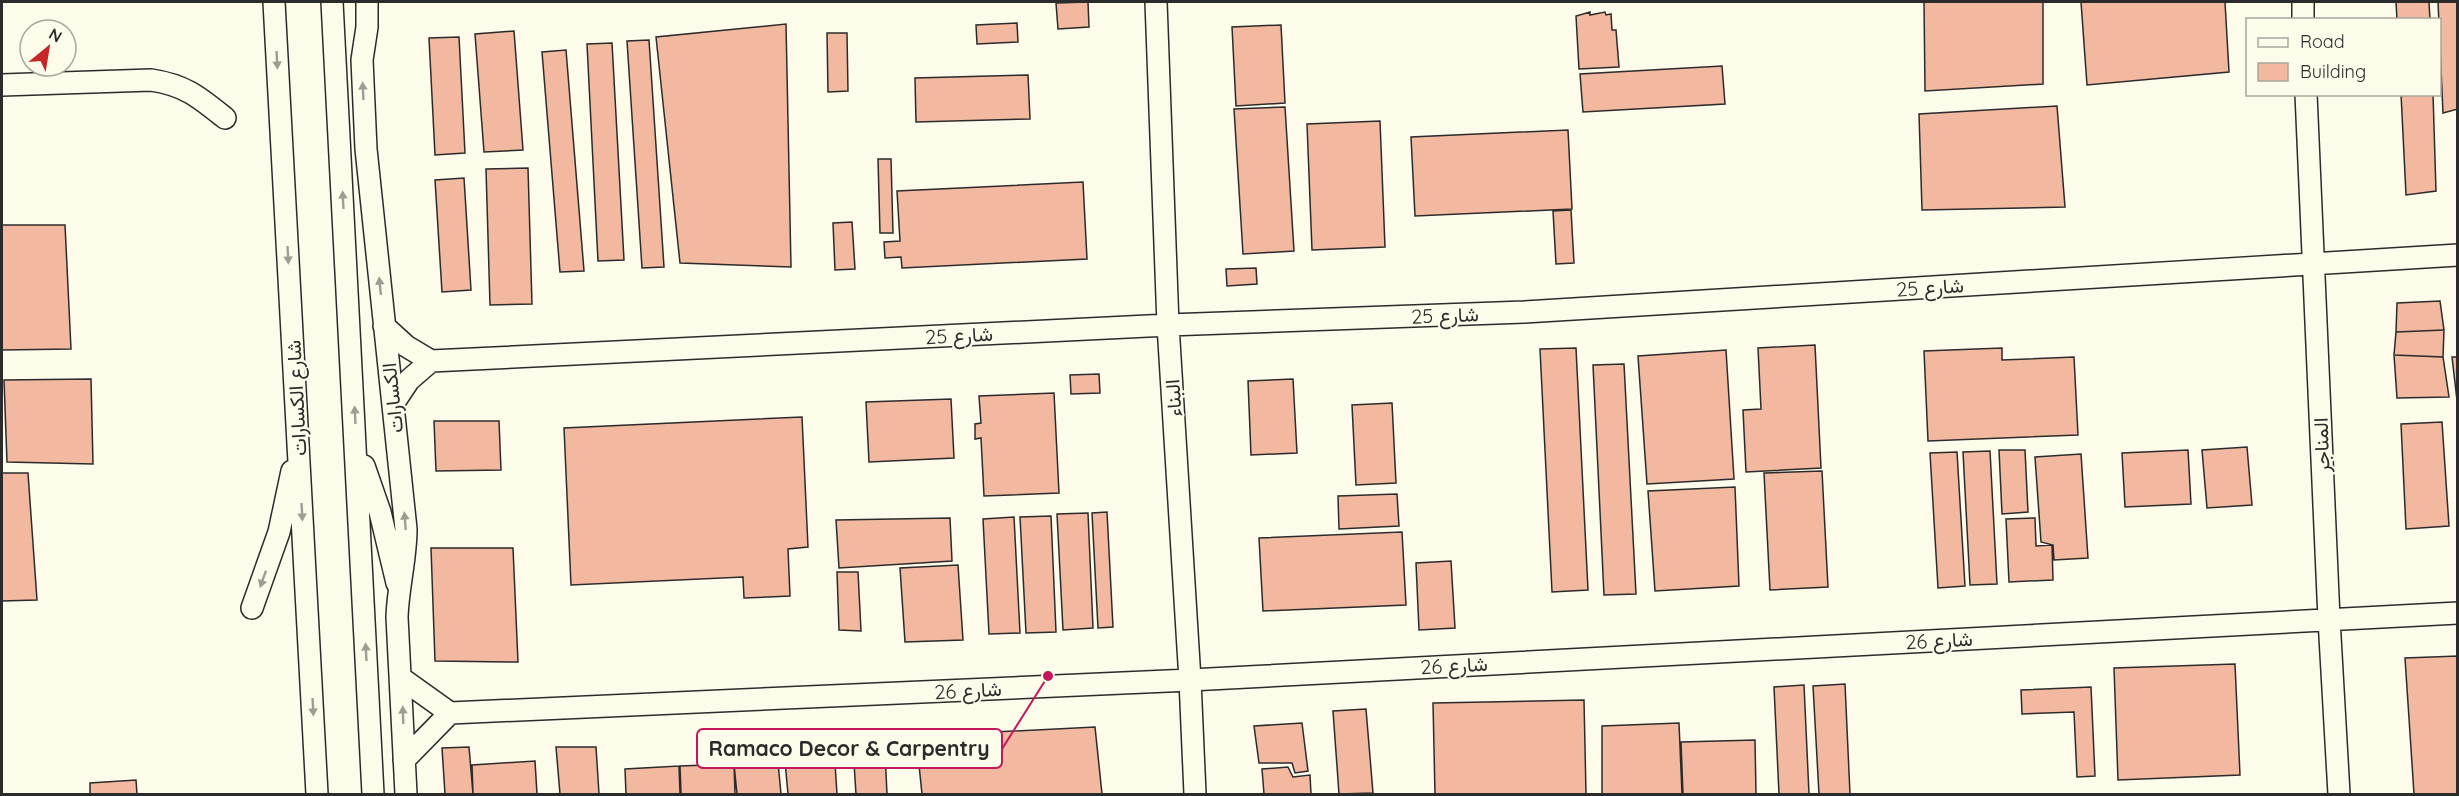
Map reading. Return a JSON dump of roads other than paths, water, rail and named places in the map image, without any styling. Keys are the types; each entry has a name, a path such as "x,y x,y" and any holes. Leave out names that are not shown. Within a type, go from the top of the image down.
{"street":[{"name":"شارع الكسارات","path":"274,2 317,795"},
{"path":"332,2 373,795"},
{"name":"الكسارات","path":"367,2 367,27 362,60 366,149 406,529 406,556 398,590 397,616 406,795"},
{"path":"367,27 379,7 385,2"},
{"name":"البناء","path":"1156,2 1168,325 1195,795"},
{"path":"2302,2 2303,18"},
{"path":"2,85 151,80 174,84 197,96 225,118"},
{"name":"المناجر","path":"2306,96 2339,795"},
{"name":"شارع 25","path":"431,361 1168,325 1524,312 2457,255"},
{"path":"384,326 406,346 431,361 409,380 393,404"},
{"path":"252,608 279,532 298,441"},
{"path":"356,444 380,512 398,590"},
{"name":"شارع 26","path":"450,713 1190,680 2457,613"},
{"path":"401,678 450,713 404,760"}],"place":[{"name":"Ramaco Decor & Carpentry","path":"1048,676"}]}
